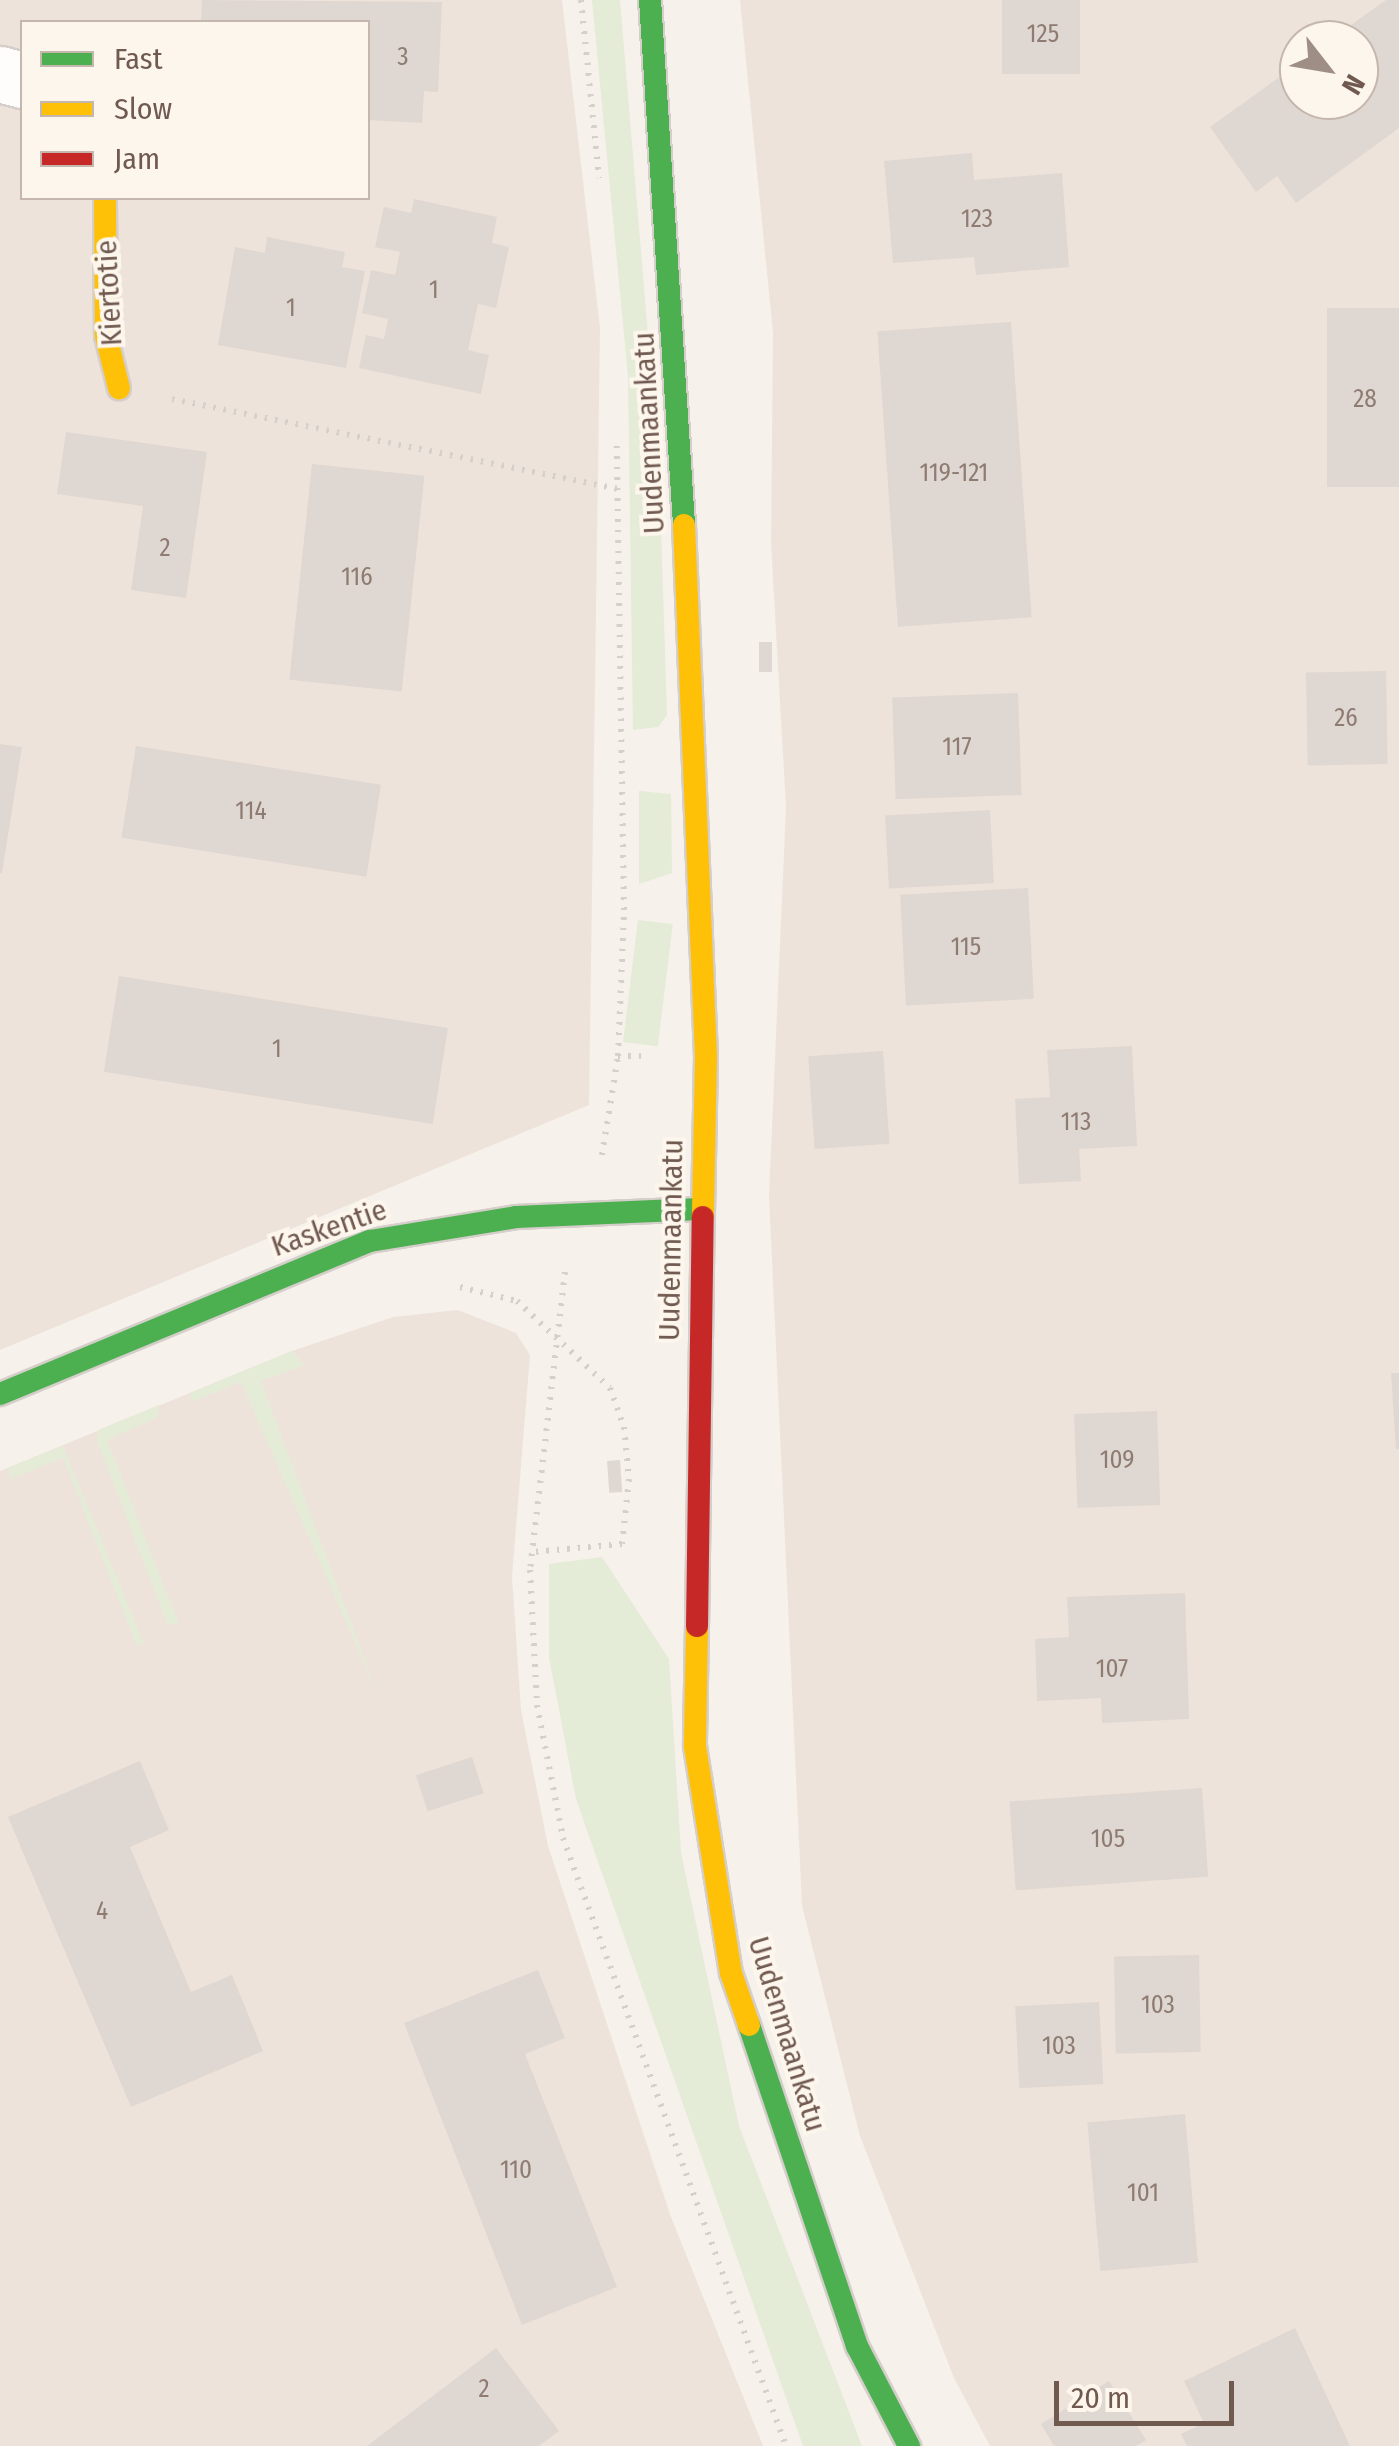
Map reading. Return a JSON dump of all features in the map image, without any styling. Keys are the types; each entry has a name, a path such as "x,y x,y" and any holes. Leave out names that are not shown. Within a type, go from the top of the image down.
{"main road":[{"name":"Uudenmaankatu","path":"650,0 684,505 706,1056 700,1210 696,1746 732,1973 857,2346 909,2446"},
{"name":"Kiertotie","path":"105,200 106,336 119,388"},
{"name":"Kaskentie","path":"0,1394 370,1241 516,1218 700,1210"}],"path":[{"path":"119,388 616,489"},
{"path":"454,1286 517,1301 552,1340 610,1388 624,1427 629,1479 622,1544 532,1552"}],"shaded area":[{"path":"0,0 562,0 600,328 589,1105 0,1350"},
{"path":"740,0 1399,0 1399,2446 990,2446 954,2378 860,2136 802,1906 769,1196 786,807 771,544 773,333"},
{"path":"458,1310 516,1333 530,1355 512,1577 521,1710 548,1846 671,2217 763,2446 0,2446 0,1471 292,1351 393,1317"}],"green space":[{"path":"592,0 620,0 659,467 667,715 658,727 633,730 628,376"},
{"path":"639,791 671,794 672,873 639,884"},
{"path":"638,920 673,924 658,1046 623,1042"},
{"path":"292,1351 305,1365 261,1381 380,1700 241,1382 192,1402 190,1393"},
{"path":"159,1405 157,1418 107,1440 179,1624 167,1624 97,1440 98,1430"},
{"path":"63,1446 144,1643 137,1646 63,1458 10,1479 8,1468"},
{"path":"602,1557 669,1659 681,1853 739,2126 862,2446 803,2446 576,1799 549,1657 549,1564"}],"building":[{"path":"202,0 442,2 438,92 424,91 422,123 370,120 370,20 201,20"},
{"path":"1002,0 1080,0 1080,74 1002,74"},
{"path":"1386,0 1399,0 1399,128 1296,203 1277,176 1256,192 1210,127 1279,77 1279,120 1379,120 1379,20 1358,20"},
{"path":"972,153 974,180 1062,173 1069,267 976,275 974,257 893,263 884,161"},
{"path":"414,199 497,217 492,243 509,247 496,308 478,304 468,350 489,355 481,394 359,368 366,335 384,339 388,319 362,313 371,270 395,275 400,252 375,247 384,207 411,213"},
{"path":"267,237 345,252 342,267 365,271 346,368 218,345 235,247 265,253"},
{"path":"1327,308 1399,308 1399,487 1327,487"},
{"path":"1011,322 1032,617 898,627 877,331"},
{"path":"66,432 207,452 186,598 131,590 143,506 57,494"},
{"path":"312,464 424,476 402,692 289,680"},
{"path":"759,642 772,642 772,672 759,672"},
{"path":"1386,671 1388,764 1308,765 1306,672"},
{"path":"1018,693 1022,795 896,799 892,697"},
{"path":"0,744 22,747 2,873 0,873"},
{"path":"136,746 381,785 366,877 121,838"},
{"path":"990,810 994,883 889,888 885,815"},
{"path":"1028,888 1034,999 906,1006 900,895"},
{"path":"119,976 448,1028 433,1124 104,1072"},
{"path":"1132,1046 1137,1146 1079,1149 1081,1181 1019,1184 1015,1099 1050,1097 1047,1050"},
{"path":"883,1051 889,1144 815,1149 808,1056"},
{"path":"1391,1373 1399,1373 1399,1449 1396,1449"},
{"path":"1157,1411 1160,1505 1077,1508 1074,1414"},
{"path":"620,1460 622,1492 609,1493 607,1461"},
{"path":"1185,1593 1189,1719 1102,1723 1101,1698 1037,1701 1035,1639 1069,1637 1067,1597"},
{"path":"472,1757 484,1793 428,1811 416,1775"},
{"path":"140,1761 169,1830 130,1847 191,1992 232,1975 263,2051 131,2107 8,1817"},
{"path":"1202,1788 1208,1877 1016,1890 1009,1801"},
{"path":"1199,1955 1201,2052 1116,2053 1114,1956"},
{"path":"538,1970 565,2038 525,2054 617,2287 522,2325 404,2023"},
{"path":"1099,2002 1103,2084 1019,2088 1015,2006"},
{"path":"1185,2114 1198,2262 1100,2271 1087,2123"},
{"path":"1295,2328 1350,2446 1187,2446 1181,2434 1204,2423 1184,2381"},
{"path":"496,2348 559,2431 539,2446 367,2446"},
{"path":"1109,2381 1146,2440 1136,2446 1054,2446 1041,2424"}],"traffic: fast":[{"path":"650,0 684,525"},
{"path":"0,1394 370,1241 516,1217 700,1209"},
{"path":"749,2025 857,2346 909,2446"}],"traffic: slow":[{"path":"105,200 106,336 119,388"},
{"path":"684,525 706,1056 703,1217"},
{"path":"697,1626 695,1746 731,1973 749,2025"}],"traffic: jam":[{"path":"697,1626 703,1217"}]}
